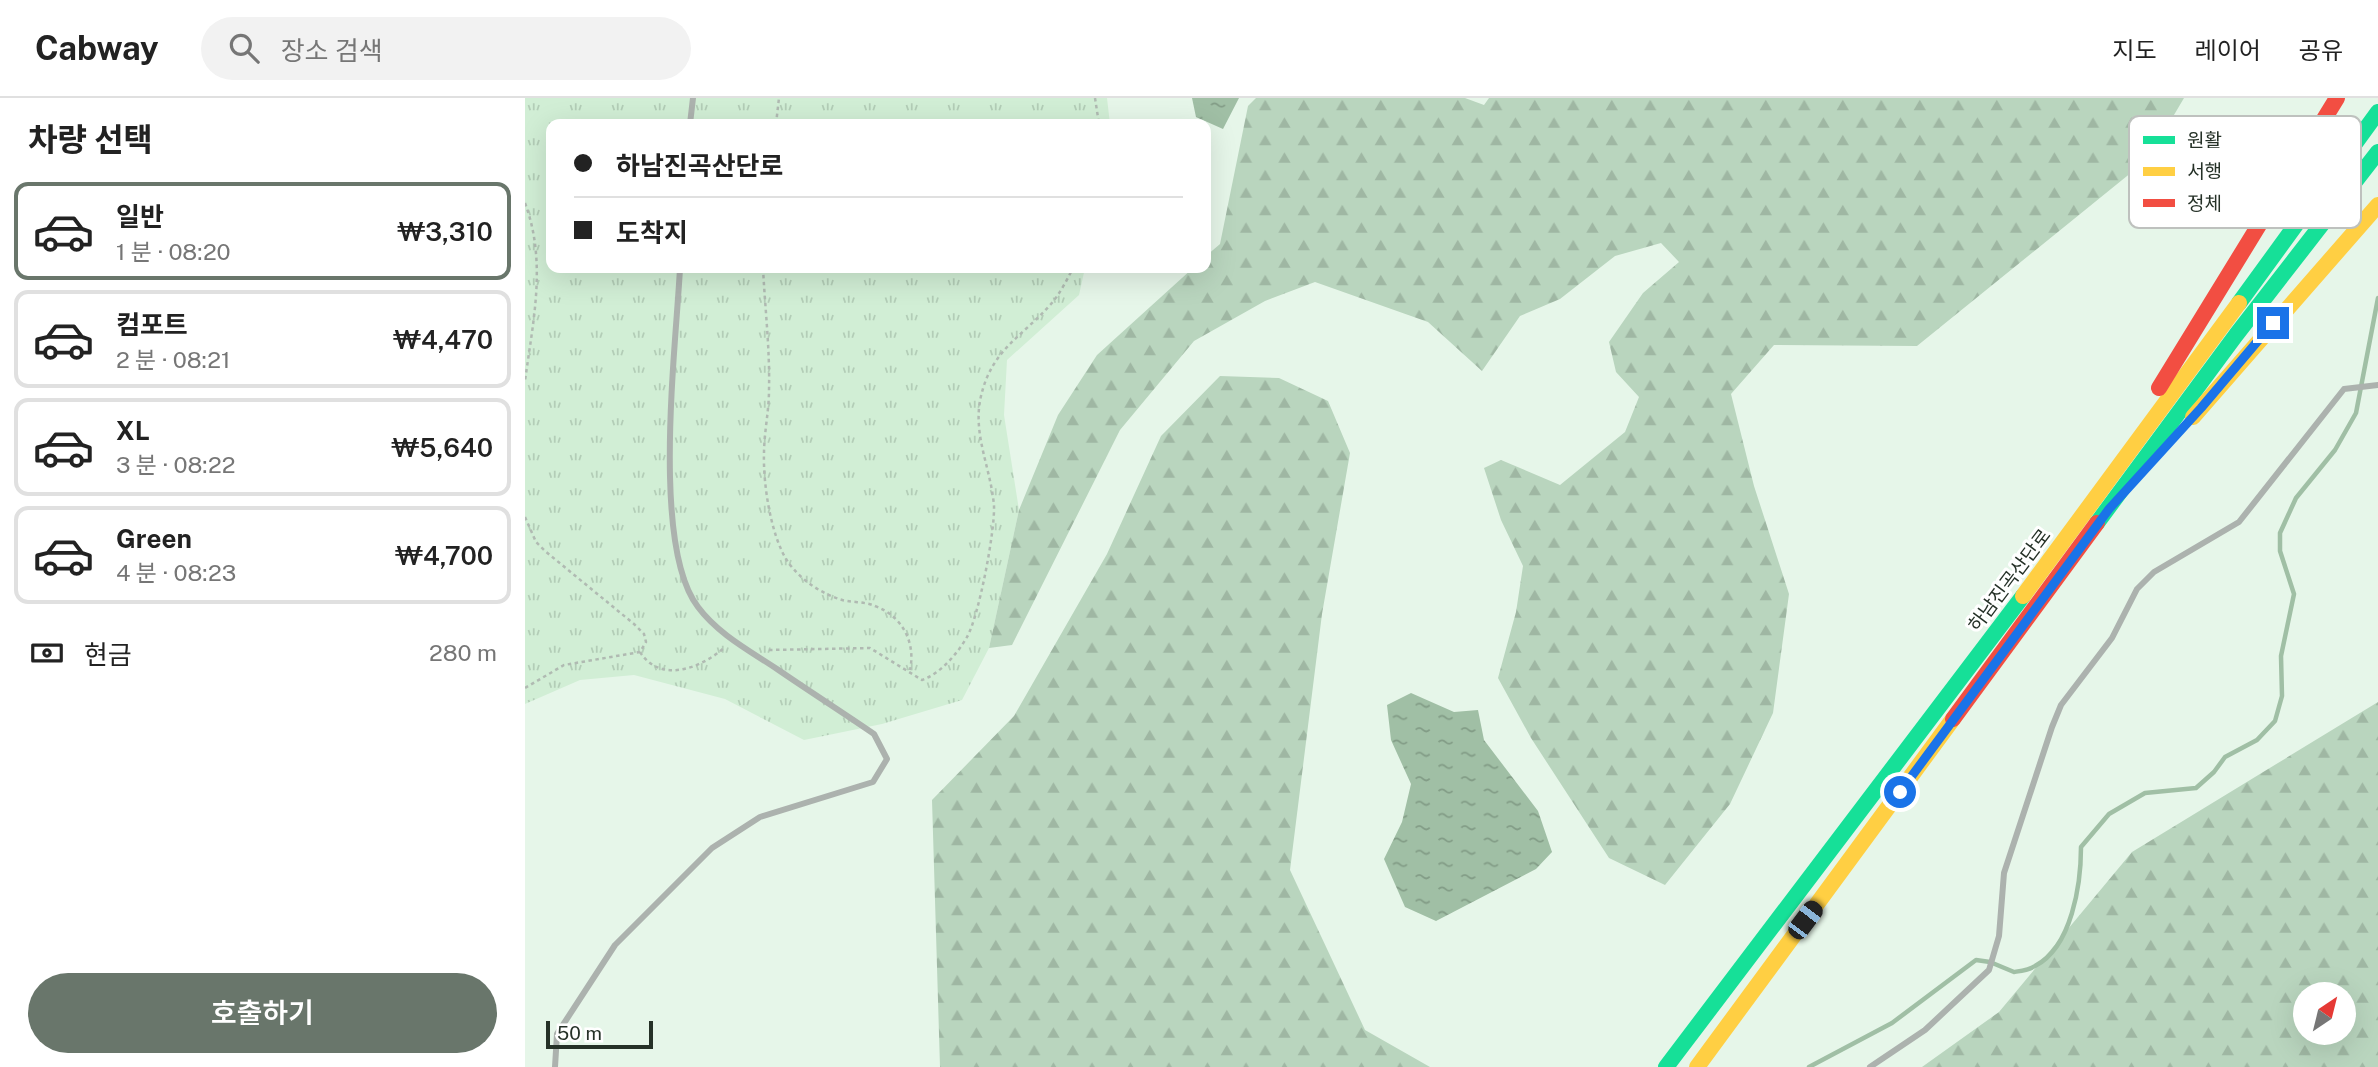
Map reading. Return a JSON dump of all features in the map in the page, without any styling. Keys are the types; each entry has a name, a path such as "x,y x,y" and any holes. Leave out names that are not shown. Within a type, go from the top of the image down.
{"highway":[{"path":"2326,116 2337,98"},
{"name":"하남진곡산단로","path":"2361,135 2378,112"},
{"name":"하남진곡산단로","path":"2361,174 2378,152"},
{"path":"2361,224 2378,205"},
{"path":"2122,465 2159,388 2257,228"},
{"name":"하남진곡산단로","path":"1666,1067 2122,465 2294,228"},
{"name":"하남진곡산단로","path":"1697,1067 2236,335 2319,228"},
{"path":"2109,509 2358,228"}],"lane":[{"path":"691,119 693,98"},
{"path":"555,1067 557,1034 615,945 712,848 760,817 873,782 887,759 874,734 733,640 697,607 679,571 671,515 671,452 680,273"},
{"path":"1870,1067 1925,1030 1989,970 1995,955 2004,873 2061,705 2112,638 2137,589 2154,572 2239,522 2344,389 2376,386"}],"path":[{"path":"777,119 779,98"},
{"path":"1095,98 1098,119"},
{"path":"525,203 537,244 539,265 525,382"},
{"path":"763,273 769,390 764,455 776,538 789,562 811,586 841,600 874,605 891,614 904,628 910,643 910,671"},
{"path":"756,656 771,649 870,648 922,680 935,676 967,637 987,556 994,508 978,432 981,396 991,367 1005,346 1052,304 1070,273"},
{"path":"525,517 536,542 644,634 646,642 640,652 564,665 525,688"},
{"path":"640,652 646,661 664,669 681,671 712,657 733,640"}],"green space":[{"path":"525,98 1107,98 1109,119 546,119 546,273 1084,273 1079,295 1007,360 1004,415 1019,510 989,648 962,700 882,724 804,740 725,699 634,675 580,680 525,704"},
{"path":"1256,98 1465,98 1484,105 1489,98 2184,98 2173,116 2129,116 2129,174 1917,346 1774,345 1731,394 1754,486 1789,594 1773,713 1730,804 1665,885 1609,858 1531,738 1498,678 1516,612 1523,566 1501,520 1484,468 1501,460 1560,485 1625,432 1639,397 1616,372 1609,342 1643,293 1679,262 1661,243 1615,256 1560,299 1520,316 1482,371 1428,322 1315,282 1265,301 1194,341 1120,430 1012,645 989,648 1019,510 1058,415 1097,355 1187,273 1211,273 1211,252 1220,244 1248,106"},
{"path":"1220,376 1279,378 1328,401 1350,453 1322,614 1290,870 1365,1030 1430,1067 940,1067 932,800 1014,716 1107,554 1161,436"},
{"path":"2378,702 2378,1067 1922,1067 1999,1012 2132,852"}],"water":[{"path":"1192,98 1239,98 1223,129 1211,124 1211,119 1196,117"},
{"path":"1411,693 1454,712 1478,710 1484,740 1538,811 1552,852 1536,869 1436,921 1405,907 1384,859 1402,822 1411,784 1391,740 1387,705"}],"waterway":[{"path":"1809,1067 1892,1023 1976,960 1990,962 2014,972 2033,967 2048,957 2058,945 2072,913 2079,879 2081,847 2109,814 2145,793 2196,788 2214,772 2225,757 2257,740 2275,721 2282,696 2281,656 2294,594 2280,551 2280,533 2296,498 2335,450 2356,413 2378,298"}],"traffic: fast":[{"path":"2361,135 2378,112"},
{"path":"2361,174 2378,152"},
{"path":"2239,303 2294,228"},
{"path":"2097,523 2319,228"},
{"path":"1666,1067 2023,596"}],"traffic: slow":[{"path":"2361,224 2378,205"},
{"path":"2193,417 2358,228"},
{"path":"2023,596 2239,303"},
{"path":"1697,1067 1953,719"}],"traffic: jam":[{"path":"2326,116 2337,98"},
{"path":"2159,388 2257,228"},
{"path":"1953,719 2097,523"}],"route":[{"path":"1900,792 2109,509 2201,408 2273,323"}]}
